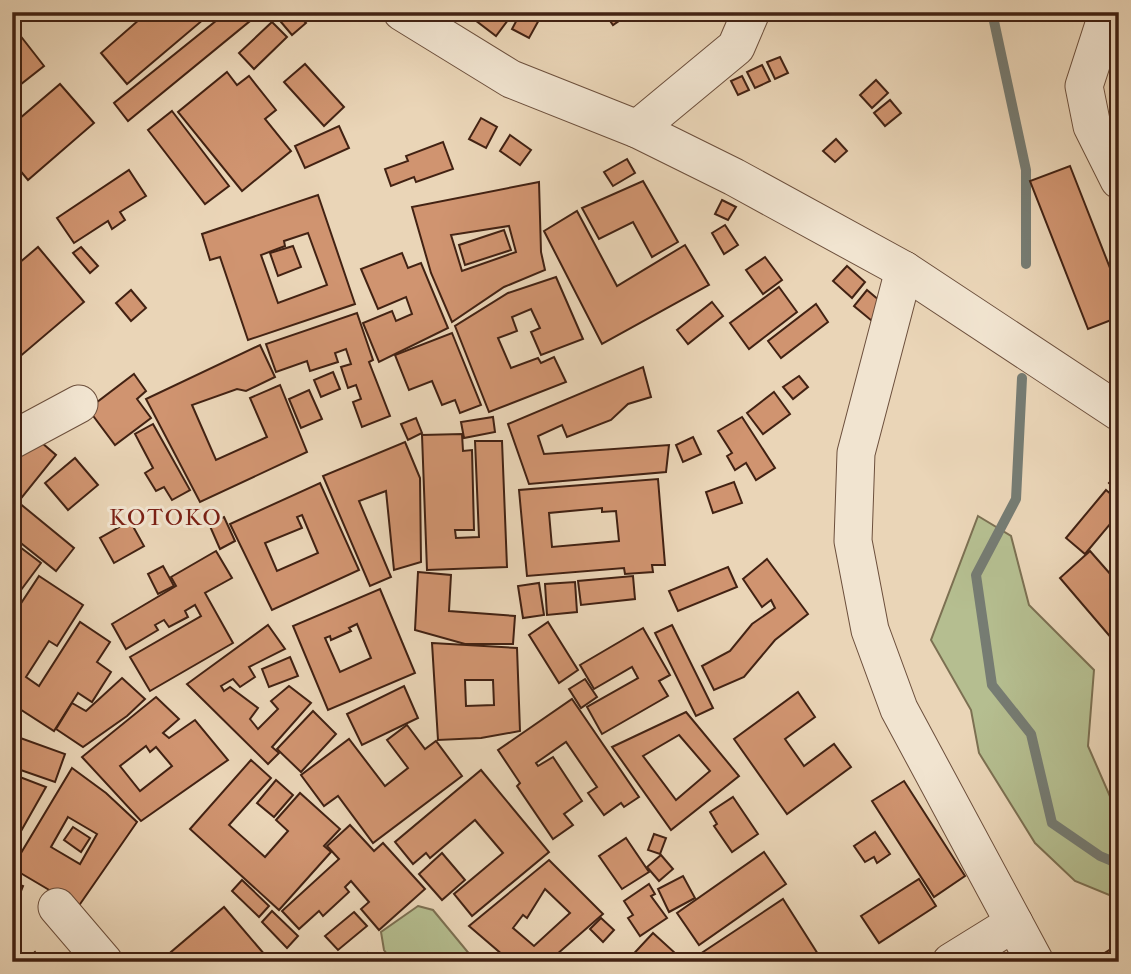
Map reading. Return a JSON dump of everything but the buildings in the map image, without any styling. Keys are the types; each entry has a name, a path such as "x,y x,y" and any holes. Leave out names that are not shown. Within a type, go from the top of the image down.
{"street":[{"path":"402,12 511,79 637,129 734,177 904,270 1119,412"},
{"path":"637,129 736,47 751,12"},
{"path":"1108,12 1084,86 1092,126 1119,180"},
{"path":"904,270 856,453 853,541 870,630 899,709 1035,962"},
{"path":"12,440 79,404"},
{"path":"57,907 104,962"},
{"path":"951,962 1014,923"}],"green space":[{"path":"978,516 1011,536 1029,605 1094,670 1088,746 1119,817 1119,899 1075,881 1035,843 979,753 971,710 931,640"},
{"path":"418,906 433,910 476,962 393,962 384,950 381,932"}],"waterway":[{"path":"992,12 1026,170 1026,264"},
{"path":"1022,378 1016,499 976,575 992,685 1031,734 1052,823 1100,856 1119,864"}],"district":[{"name":"KOTOKO","path":"166,517"}]}
